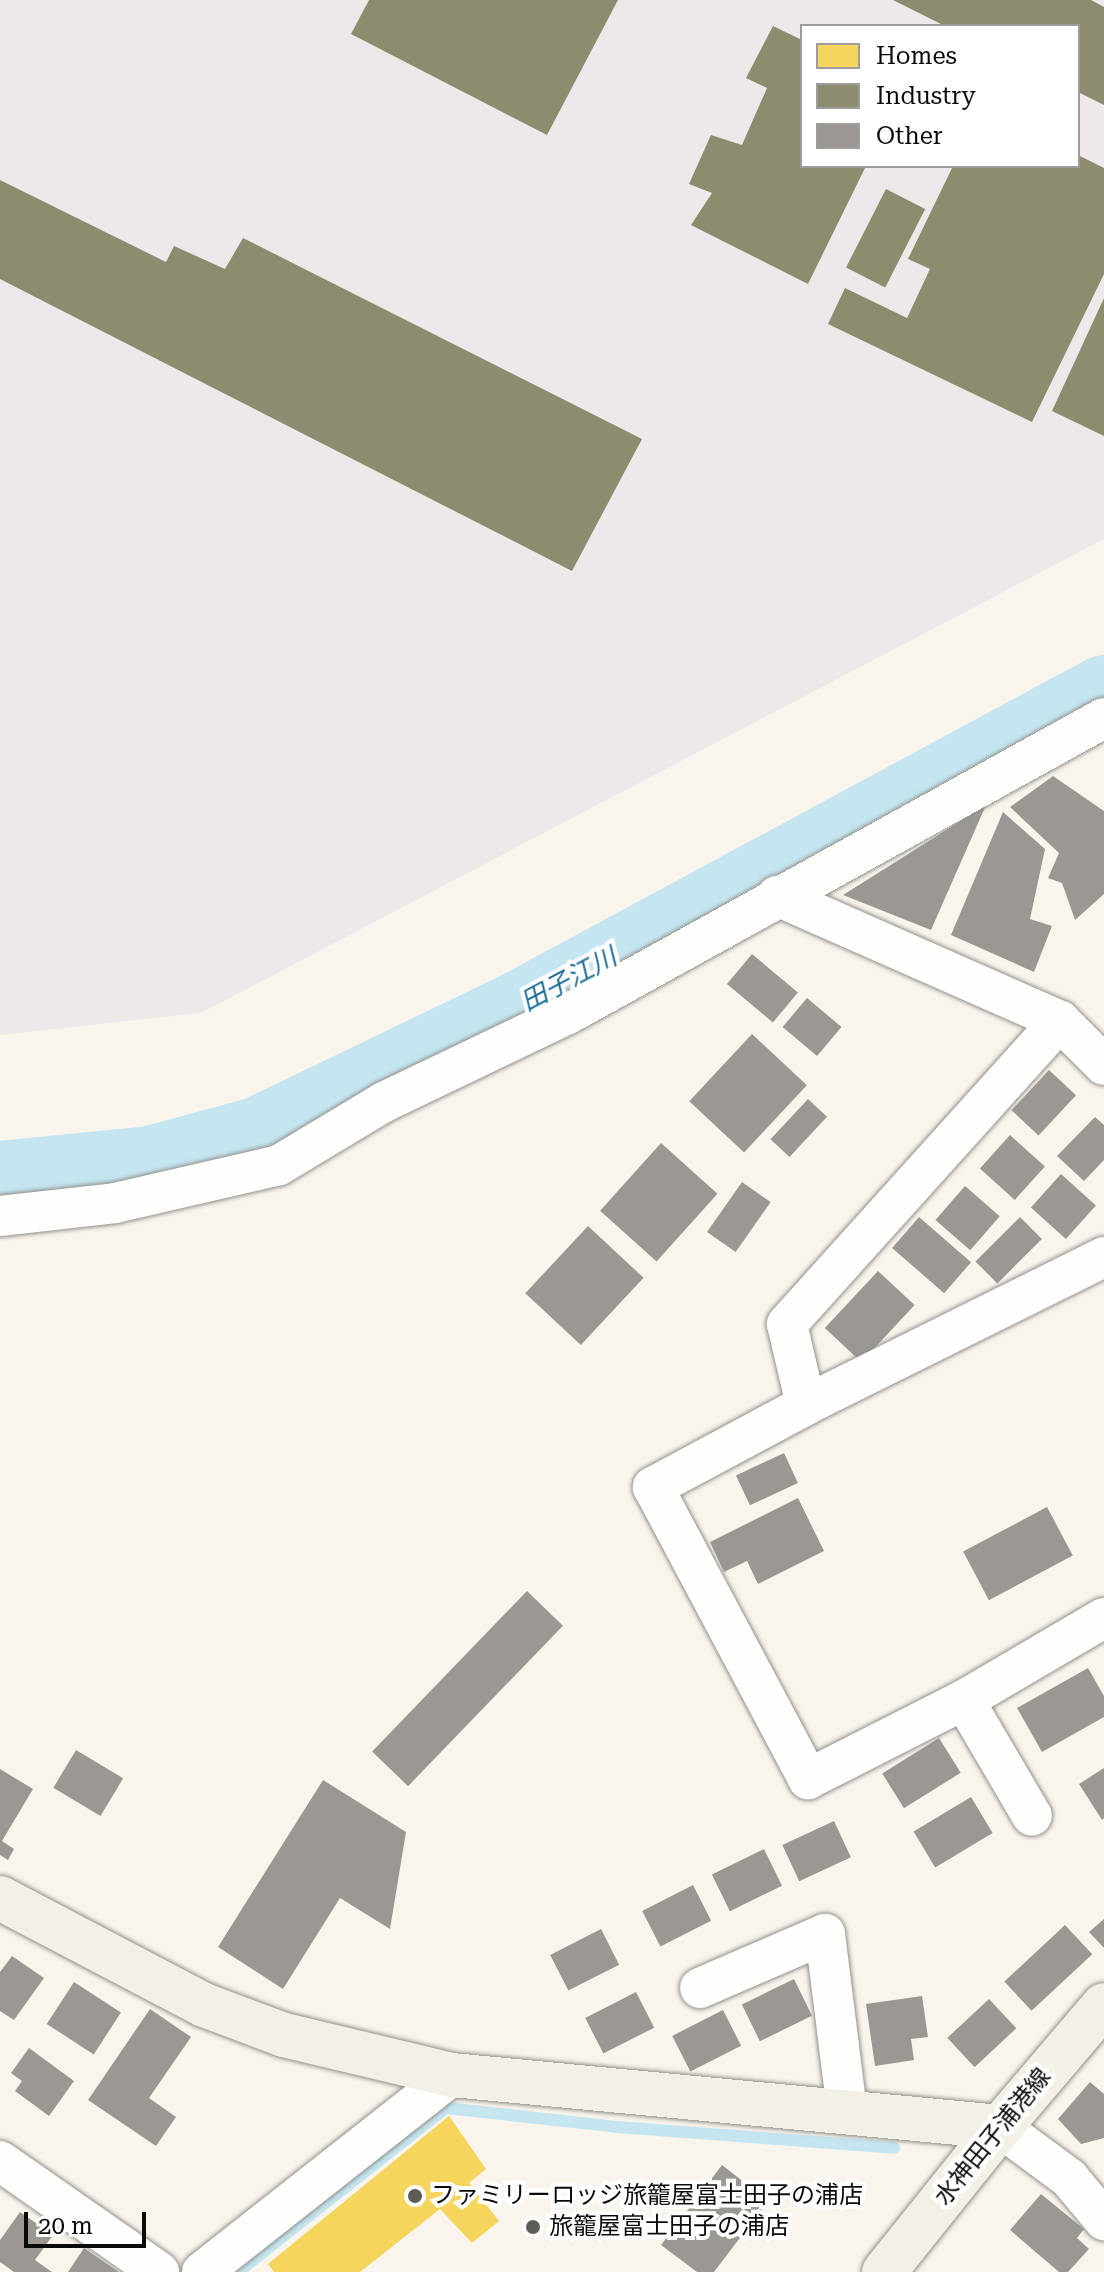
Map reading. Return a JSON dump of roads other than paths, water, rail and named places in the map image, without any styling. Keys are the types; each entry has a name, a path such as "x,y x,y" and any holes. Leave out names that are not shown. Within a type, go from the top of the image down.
{"street":[{"path":"0,1216 115,1203 279,1165 384,1102 568,1014 1104,718"},
{"path":"777,896 1060,1021 1104,1065"},
{"path":"806,1405 787,1324 1060,1021"},
{"path":"1104,1257 806,1405 653,1487 808,1779 964,1700 1104,1618"},
{"path":"964,1700 1032,1816"},
{"path":"0,1898 204,2005 284,2035 452,2075 641,2096 847,2110 1000,2127 1069,2178 1104,2220"},
{"path":"700,1988 825,1934 847,2110"},
{"name":"水神田子浦港線","path":"884,2272 1000,2127 1104,2005"},
{"path":"202,2272 452,2075"},
{"path":"0,2161 159,2272"}],"waterway":[{"name":"田子江川","path":"0,1177 150,1162 257,1133 511,1011 1104,691"},
{"path":"238,2272 446,2108 617,2127 894,2148"}],"place":[{"name":"ファミリーロッジ旅籠屋富士田子の浦店","path":"415,2196"},
{"name":"旅籠屋富士田子の浦店","path":"533,2227"}]}
